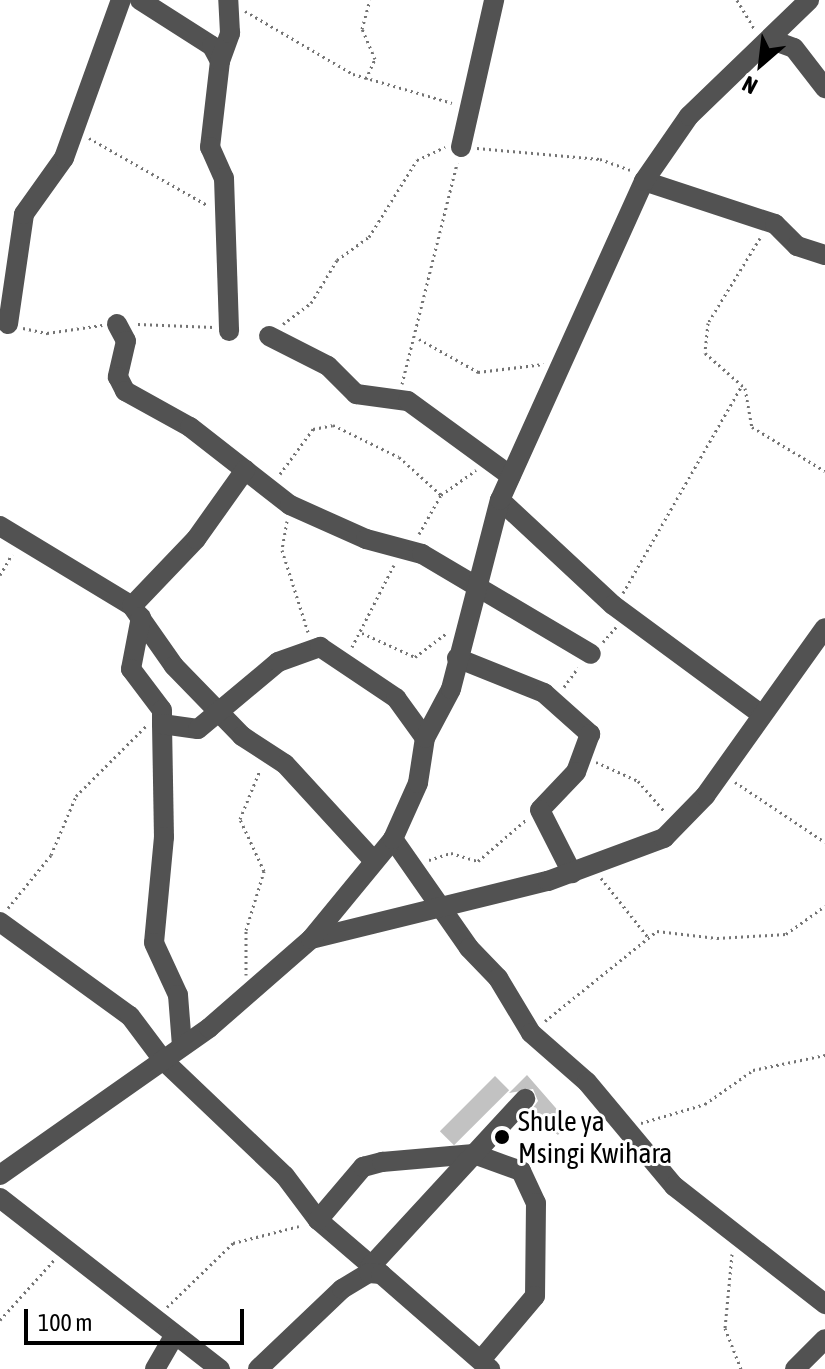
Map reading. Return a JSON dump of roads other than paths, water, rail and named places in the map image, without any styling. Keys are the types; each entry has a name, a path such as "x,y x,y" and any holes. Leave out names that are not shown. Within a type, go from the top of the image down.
{"street":[{"path":"8,324 24,214 76,131 121,0"},
{"path":"140,0 212,46 220,61"},
{"path":"461,147 467,108 494,0"},
{"path":"0,1175 94,1116 311,939 393,839 418,783 425,738 444,706 500,500 559,363 646,179 689,116 809,0"},
{"path":"229,4 220,61 221,99 210,147 224,178 221,213 230,254 229,331"},
{"path":"769,42 794,48 825,88"},
{"path":"646,179 769,223 797,246 825,255"},
{"path":"117,324 126,341 118,377 125,391 190,427 245,470 271,484 290,505 366,539 409,549 476,583 591,654"},
{"path":"269,336 328,366 356,394 398,396 491,457 511,476"},
{"path":"245,470 204,529 136,612 132,674 162,717 193,730 278,662 324,649 396,698 425,738"},
{"path":"500,500 613,605 761,714"},
{"path":"0,526 136,612 174,666 222,708 373,860"},
{"path":"311,939 442,910 572,873 653,844 680,824 721,774 825,628"},
{"path":"457,658 544,693 590,734 587,753 565,789 540,810 572,873"},
{"path":"162,717 164,837 152,918 161,965 178,995 182,1046"},
{"path":"393,839 442,910 498,978 531,1033 628,1128 674,1186 825,1304"},
{"path":"0,920 130,1016 163,1060 285,1176 318,1220 486,1364 534,1300 538,1234 532,1182 501,1160 474,1154 363,1167 318,1220"},
{"path":"258,1369 342,1289 362,1275 375,1271 525,1099"},
{"path":"0,1198 158,1317 175,1335 220,1369"},
{"path":"155,1369 175,1335"},
{"path":"795,1369 825,1339"}],"place":[{"name":"Shule ya Msingi Kwihara","path":"502,1137"}]}
